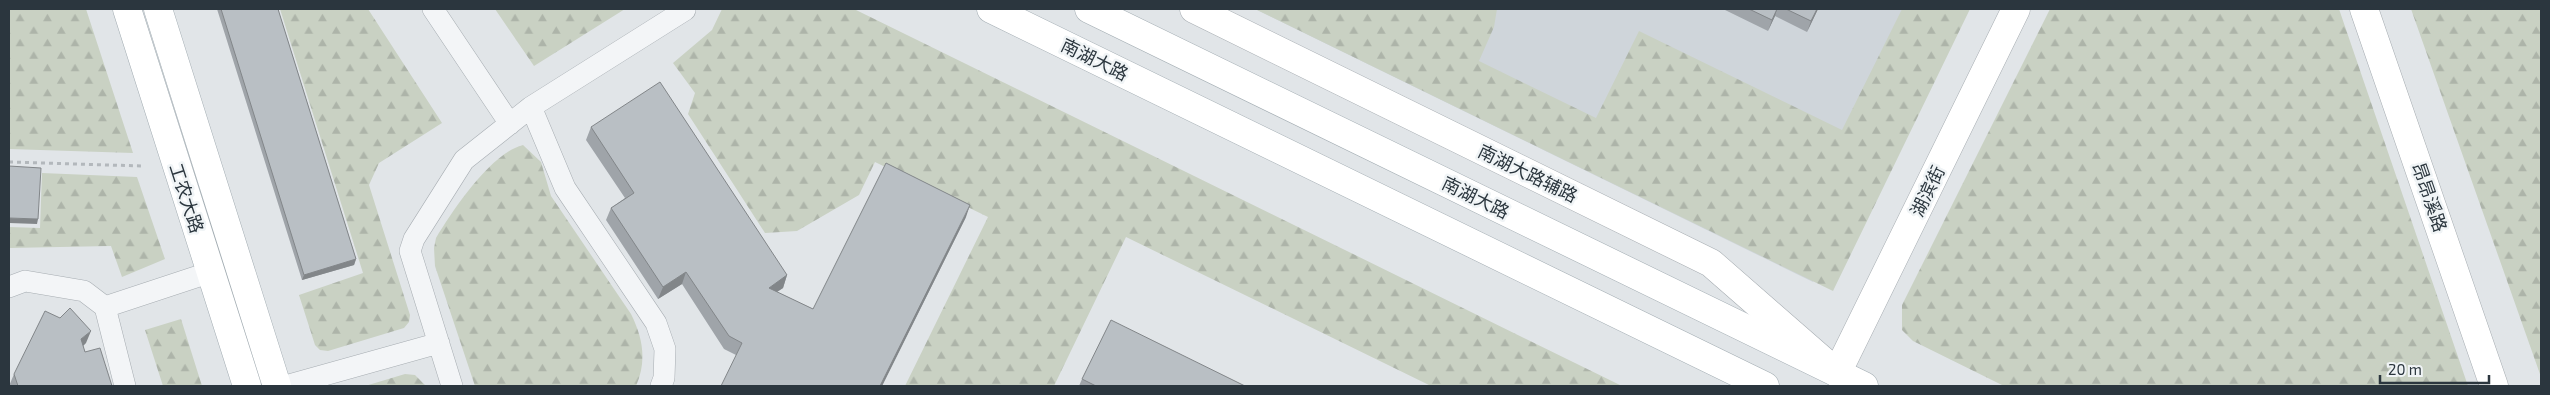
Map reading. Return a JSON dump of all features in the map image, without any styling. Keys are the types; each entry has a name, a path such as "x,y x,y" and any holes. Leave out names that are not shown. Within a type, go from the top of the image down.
{"main road":[{"name":"工农大路","path":"127,9 247,386"},
{"name":"工农大路","path":"158,9 277,386"},
{"name":"南湖大路","path":"991,9 1765,386"},
{"name":"南湖大路","path":"1088,9 1864,386"},
{"name":"南湖大路辅路","path":"1194,9 1711,263 1837,373"},
{"name":"湖滨街","path":"1837,373 2016,9"},
{"name":"昂昂溪路","path":"2364,9 2494,386"}],"lane":[{"path":"433,9 510,124"},
{"path":"452,386 410,251 414,239 464,160 531,107 684,10"},
{"path":"531,107 565,188 656,323 665,349 664,378 661,386"},
{"path":"105,307 211,272"},
{"path":"9,287 24,281 84,290 105,307 125,386"},
{"path":"285,386 439,343"}],"path":[{"path":"9,162 150,166"}],"shaded area":[{"path":"1255,9 1946,9 1813,282"}],"green space":[{"path":"9,9 86,9 133,153 9,149"},
{"path":"280,9 368,9 442,123 379,163 369,185 410,315 409,322 404,328 328,351 320,350 315,345 299,295 363,273"},
{"path":"495,9 625,9 534,66"},
{"path":"722,9 854,9 1622,386 1431,386 1126,237 1054,386 905,386 988,217 875,162 859,195 797,231 765,233 688,114 695,93 673,63 712,30"},
{"path":"1255,9 1497,9 1494,27 1479,61 1596,118 1639,31 1842,130 1902,9 1970,9 1833,291"},
{"path":"2050,9 2339,9 2468,386 2004,386 1913,341 1902,330 1902,305"},
{"path":"2411,9 2541,9 2541,377"},
{"path":"523,145 541,162 551,196 631,314 641,341 642,350 642,368 636,386 475,386 435,266 434,248 436,238 474,184 498,159 511,150"},
{"path":"42,173 137,177 165,259 122,277 111,246 9,248 9,227 40,228"},
{"path":"181,319 202,386 163,386 145,330"},
{"path":"405,374 415,375 426,386 365,386"}],"building":[{"path":"221,9 278,9 356,259 304,275"},
{"path":"1749,9 1777,9 1772,20"},
{"path":"1786,9 1817,9 1811,21"},
{"path":"660,82 787,275 769,288 813,309 886,163 970,205 880,386 721,386 742,343 729,336 686,272 663,287 611,208 634,193 591,127"},
{"path":"9,166 41,168 38,219 9,218"},
{"path":"70,308 91,331 81,339 85,352 100,348 112,386 18,386 14,374 45,311 60,318"},
{"path":"1111,320 1245,386 1096,386 1082,379"}]}
